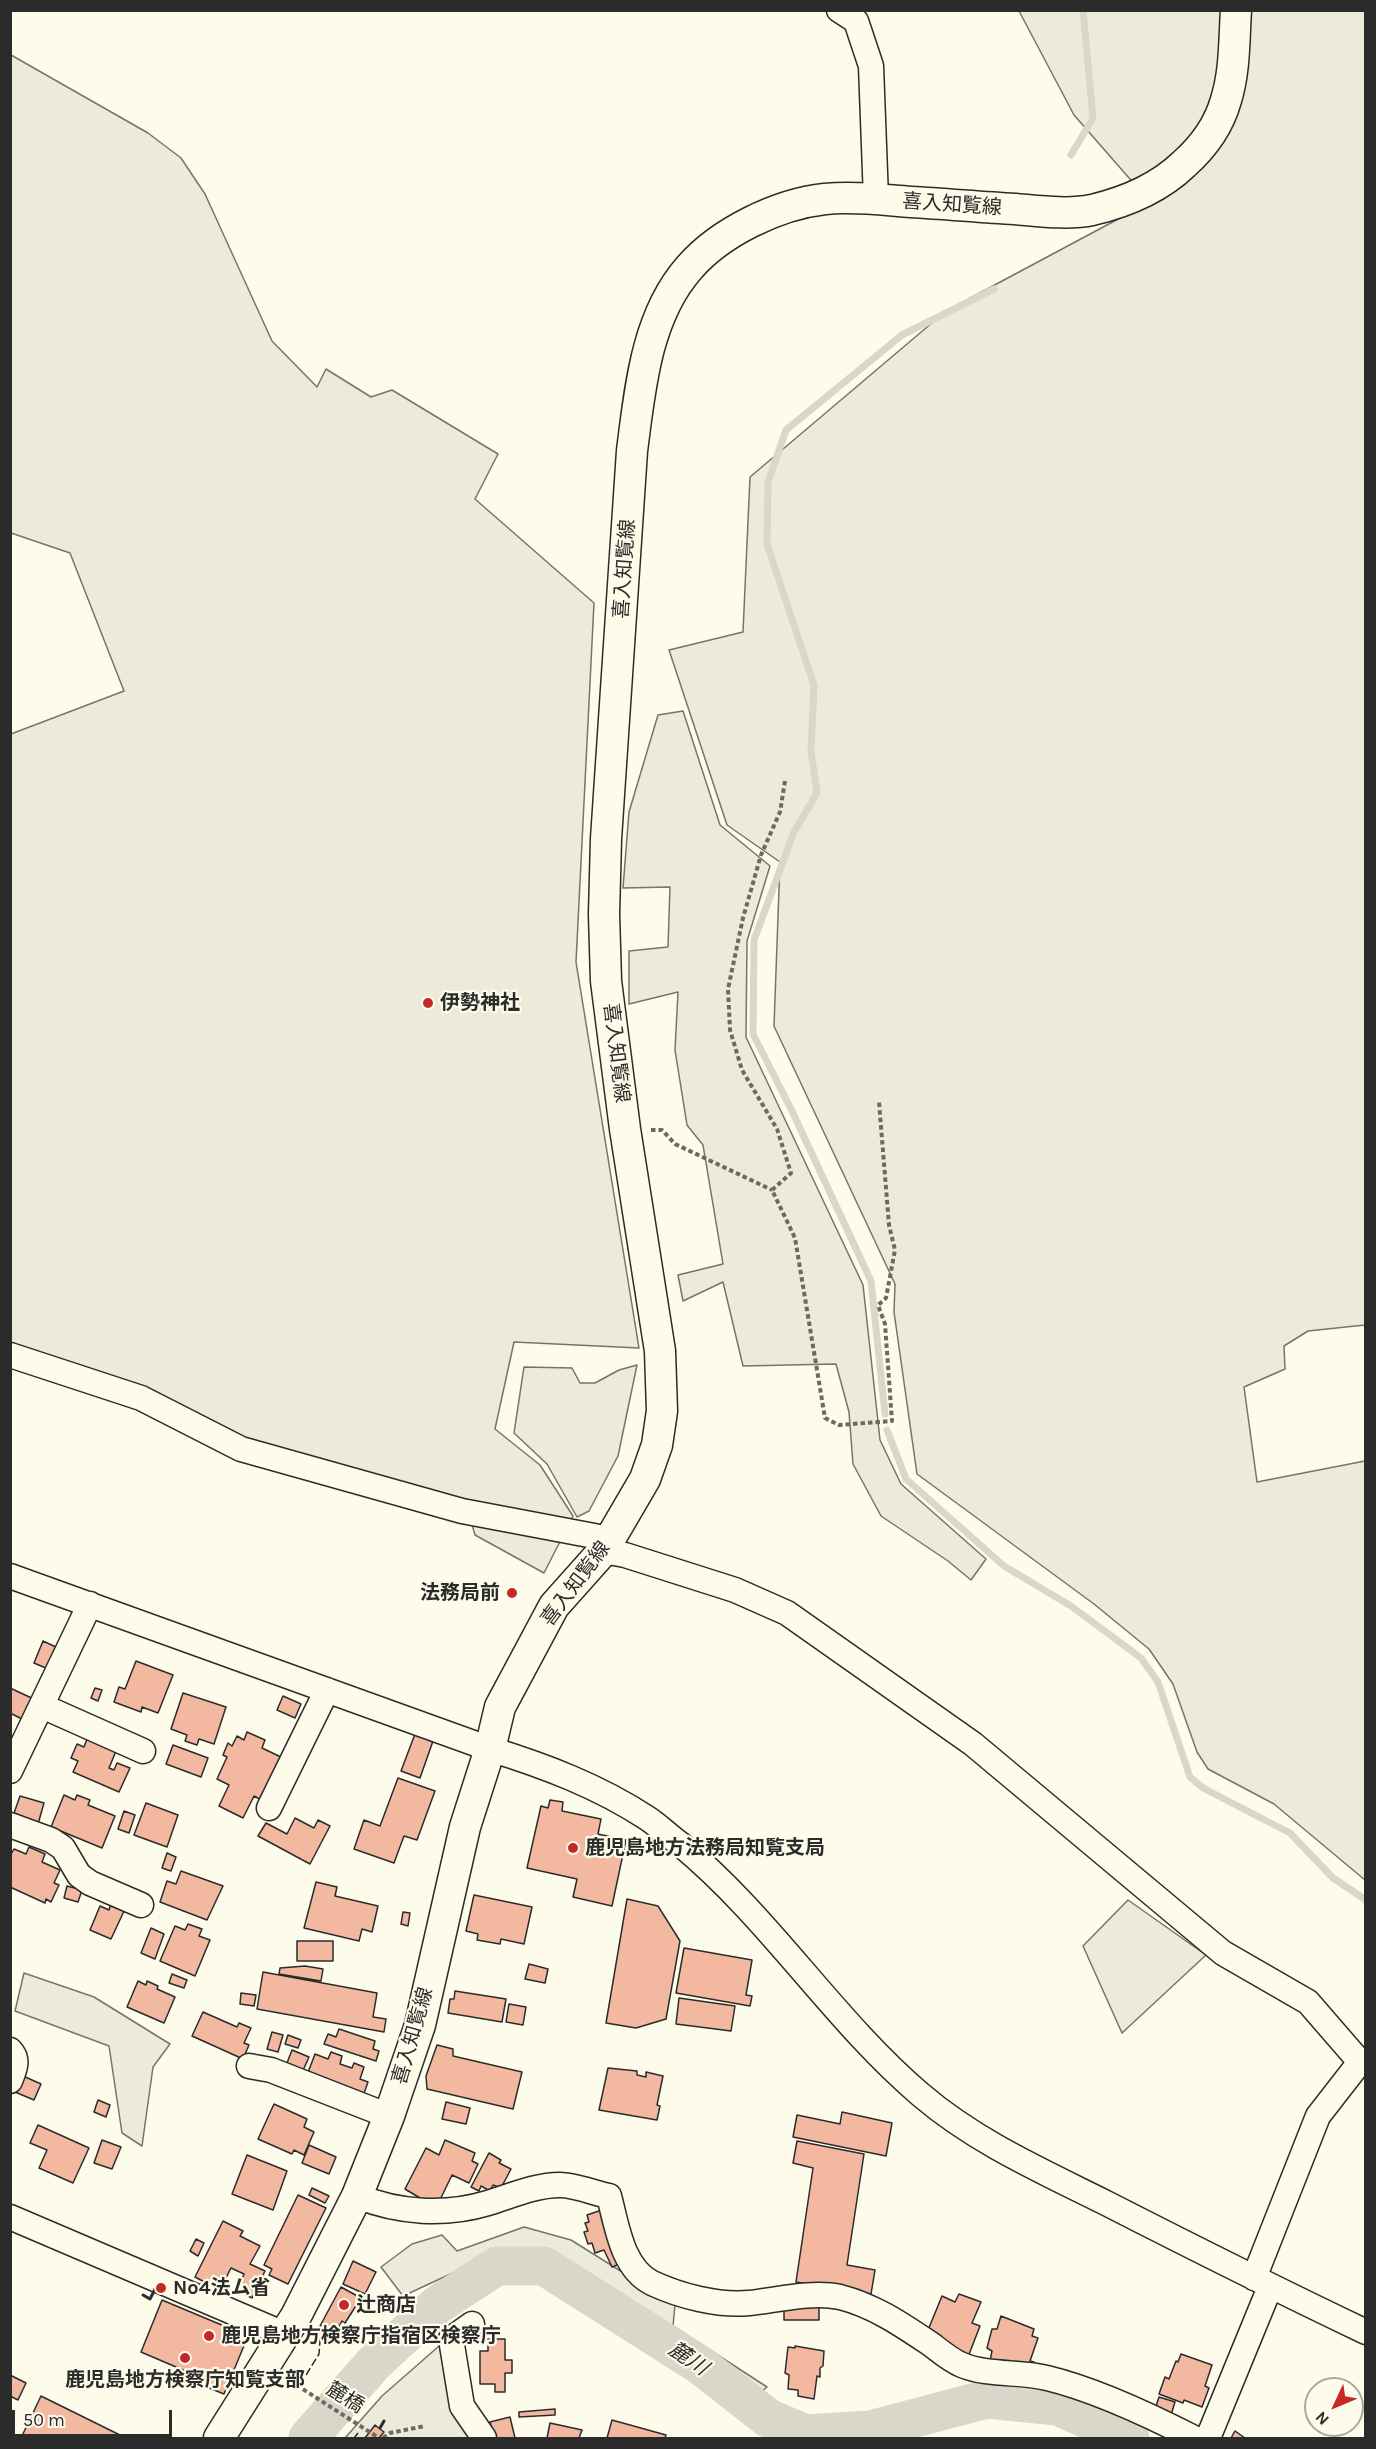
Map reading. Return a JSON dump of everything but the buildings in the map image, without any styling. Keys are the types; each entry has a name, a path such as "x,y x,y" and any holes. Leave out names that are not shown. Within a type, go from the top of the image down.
{"main road":[{"name":"喜入知覧線","path":"219,2439 296,2316 357,2196 389,2116 420,2025 465,1827 490,1749 500,1707 554,1606 607,1545 645,1479 657,1445 662,1411 660,1351 625,1129 606,981 604,914 606,839 632,451 640,387 648,354 670,297 690,267 739,228 784,209 825,200 876,199 1052,212 1090,210 1136,196 1169,178 1193,156 1212,131 1226,102 1233,65 1236,10"}],"street":[{"path":"839,10 856,21 871,66 876,199"},
{"path":"10,1355 141,1398 241,1449 462,1511 607,1545 625,1555 735,1590 787,1613 973,1744 1223,1953 1308,2002 1362,2061 1318,2116 1208,2439"},
{"path":"10,1576 490,1749 551,1768 648,1818 707,1867 762,1923 866,2042 913,2088 978,2138 1262,2282 1365,2331"},
{"path":"10,1772 90,1604"},
{"path":"269,1808 327,1690"},
{"path":"42,1706 143,1751"},
{"path":"10,1825 51,1840 63,1848 79,1875 141,1905"},
{"path":"10,2050 15,2054 17,2063 10,2081"},
{"path":"249,2066 272,2070 389,2116"},
{"path":"357,2196 392,2208 419,2211 459,2210 528,2190 560,2185 609,2196 623,2248 632,2265 652,2283 691,2296 723,2303 748,2303 786,2297 838,2297 883,2313 961,2365 981,2370 1044,2377 1072,2385 1194,2439"},
{"path":"10,2217 284,2334"},
{"path":"472,2324 451,2339 462,2406 484,2439"}],"path":[{"path":"772,1190 791,1173 777,1129 742,1070 730,1030 728,989 743,918 761,855 780,812 785,781"},
{"path":"625,1129 662,1130 675,1144 772,1190 795,1238 825,1418 839,1425 892,1421 885,1324 879,1305 886,1298 895,1250 889,1225 879,1102"},
{"name":"麓橋","path":"279,2374 381,2439"},
{"path":"381,2439 390,2433 425,2427"}],"shaded area":[{"path":"1019,11 1365,11 1365,1325 1308,1331 1284,1346 1285,1369 1244,1387 1257,1482 1365,1461 1365,1880 1274,1804 1208,1769 1197,1752 1173,1684 1149,1649 1094,1604 917,1474 894,1312 895,1284 774,1026 780,862 727,825 669,650 743,632 750,477 946,311 1150,202 1074,115"},
{"path":"11,55 148,133 181,158 205,194 272,341 317,387 326,369 371,397 392,390 498,454 475,499 594,603 576,962 639,1348 514,1342 495,1429 540,1465 573,1516 544,1573 475,1535 467,1507 246,1440 11,1346 11,734 124,691 70,553 11,533"},
{"path":"683,711 720,825 770,866 747,941 746,1037 863,1285 880,1440 901,1484 986,1559 971,1580 948,1561 881,1516 853,1464 849,1412 836,1364 743,1366 723,1282 683,1301 678,1275 723,1264 703,1145 687,1125 675,1050 678,992 629,1004 629,951 668,947 670,887 623,888 629,812 658,715"},
{"path":"637,1365 618,1456 589,1511 577,1517 547,1464 514,1433 524,1367 572,1368 580,1383 595,1383 619,1370"},
{"path":"1128,1900 1206,1955 1122,2033 1083,1946"},
{"path":"24,1973 94,1997 170,2044 153,2067 142,2146 122,2133 109,2046 15,2011"},
{"path":"524,2227 571,2240 675,2305 673,2326 767,2387 760,2393 620,2298 545,2255 498,2252 403,2296 381,2267 412,2244 442,2235 457,2251"},
{"path":"447,2339 478,2438 345,2438 382,2396"}],"waterway":[{"path":"1071,155 1093,118 1083,10"},
{"path":"885,1414 871,1281 793,1113 753,1034 754,940 794,832 817,793 811,751 814,685 767,544 768,482 786,430 902,335 994,289"},
{"path":"887,1430 906,1479 1004,1566 1071,1606 1141,1658 1158,1682 1190,1777 1203,1788 1290,1833 1333,1878 1366,1900"},
{"name":"麓川","path":"308,2438 374,2363 437,2305 497,2266 544,2266 700,2365 768,2418 805,2434 870,2430 987,2399 1057,2406 1130,2438"}],"fence":[{"path":"306,2375 319,2354 320,2340 314,2334"},
{"path":"354,2438 358,2433"}],"wall":[{"path":"143,2295 150,2299 155,2289"},
{"path":"380,2428 384,2421"}],"place":[{"name":"伊勢神社","path":"428,1003"},
{"name":"法務局前","path":"512,1593"},
{"name":"鹿児島地方法務局知覧支局","path":"573,1848"},
{"name":"No4法ム省","path":"161,2288"},
{"name":"辻商店","path":"344,2305"},
{"name":"鹿児島地方検察庁指宿区検察庁","path":"209,2336"},
{"name":"鹿児島地方検察庁知覧支部","path":"185,2358"}]}
